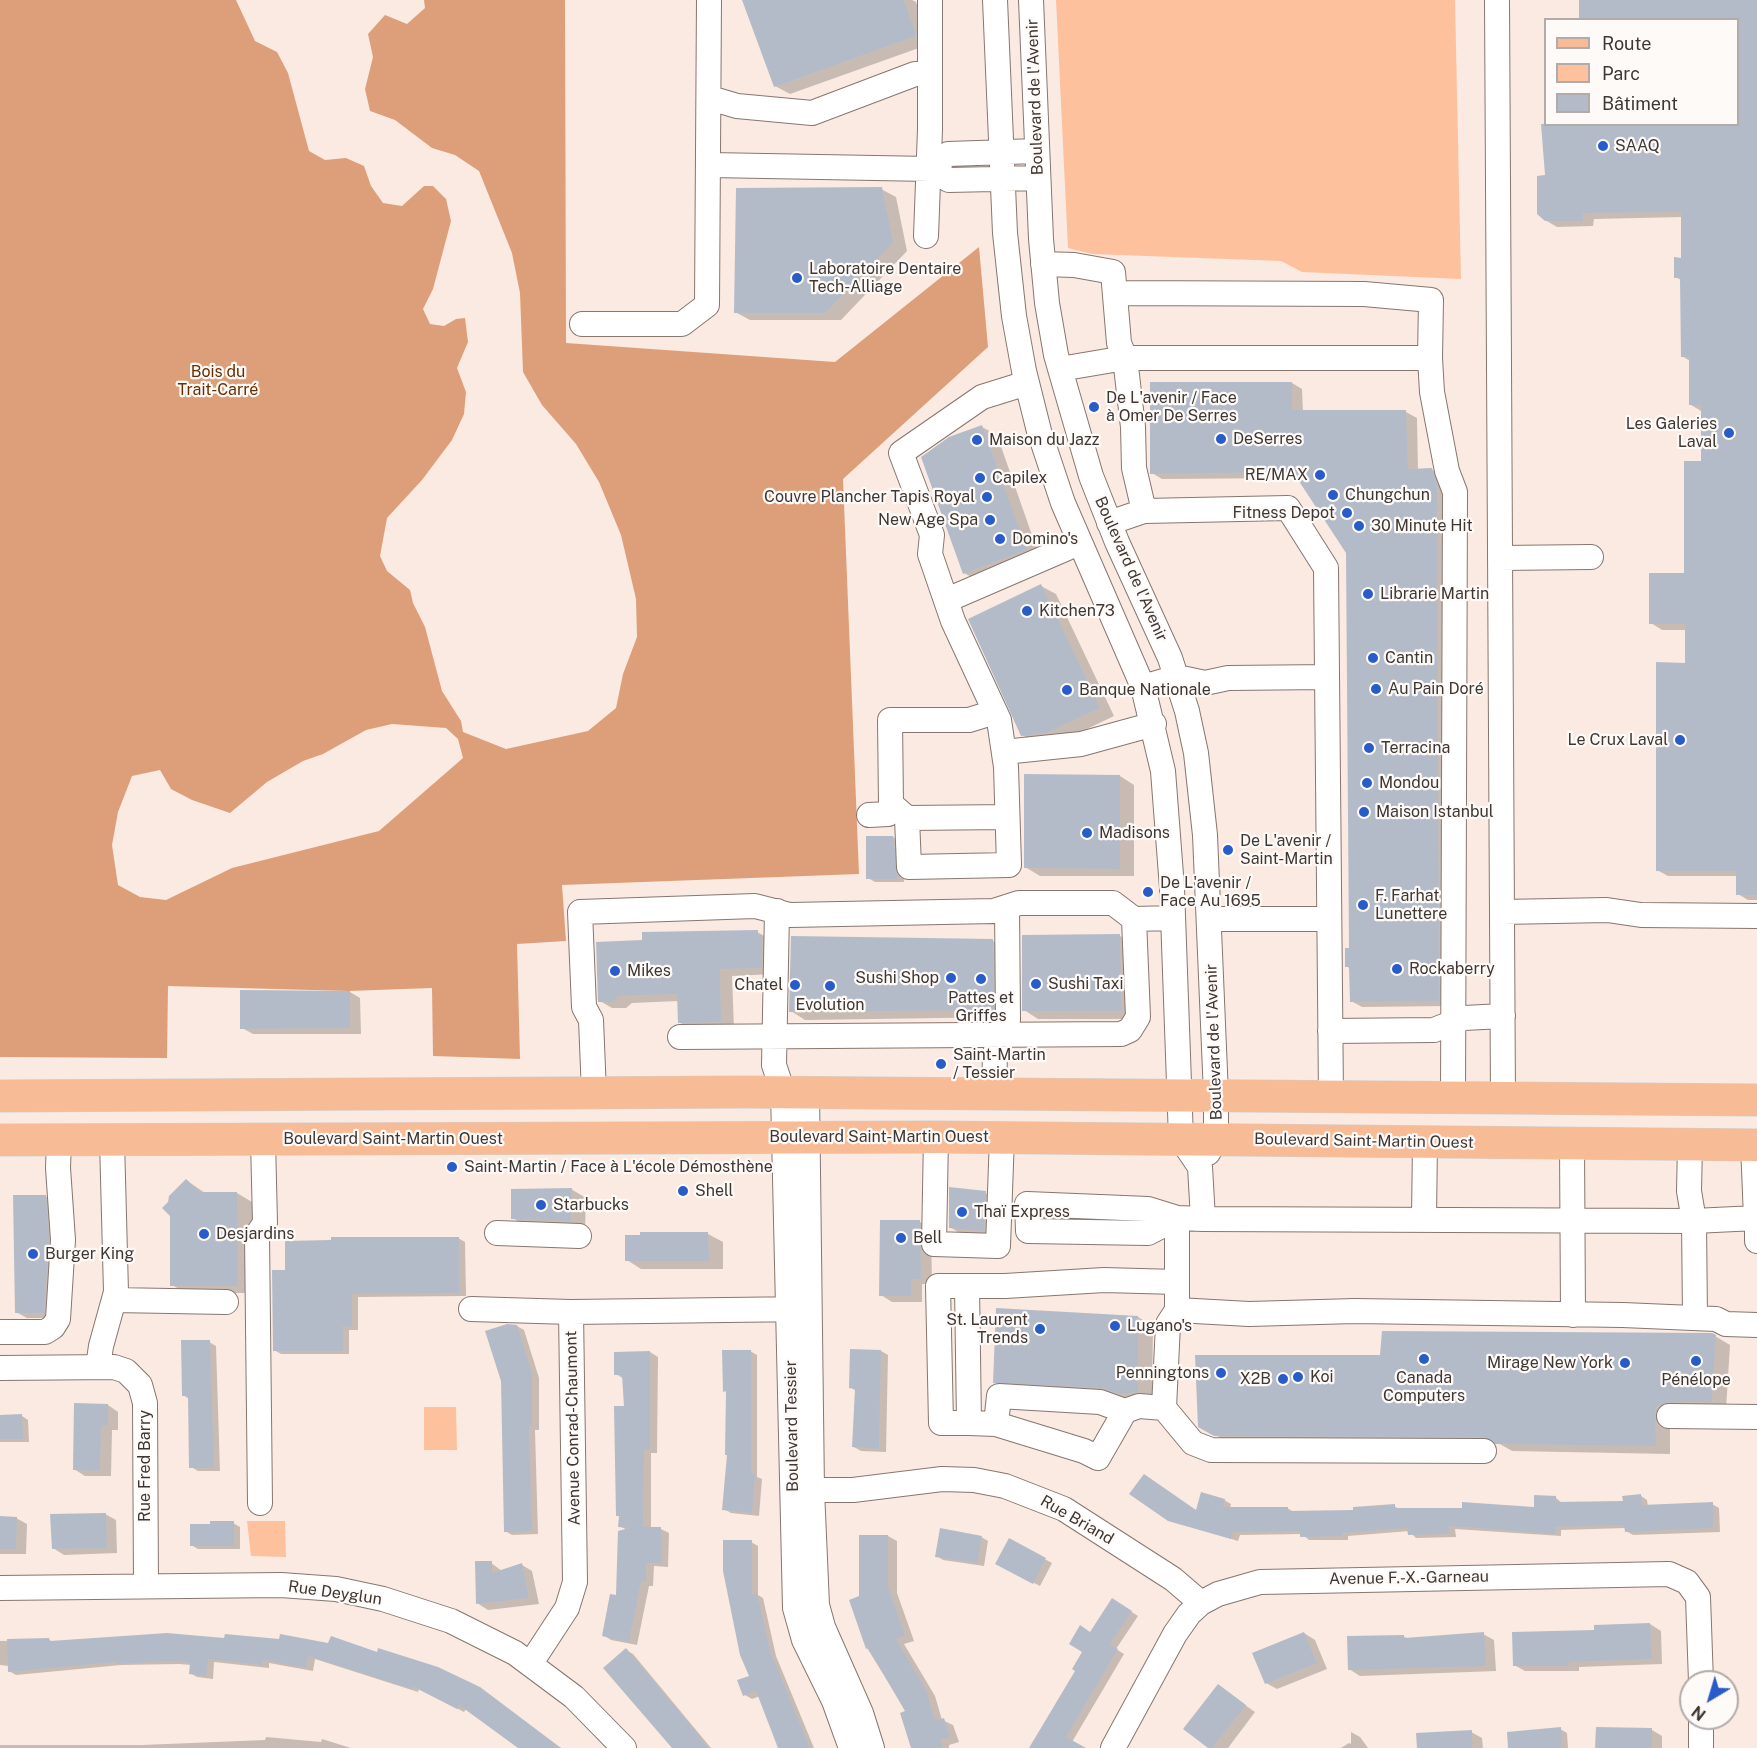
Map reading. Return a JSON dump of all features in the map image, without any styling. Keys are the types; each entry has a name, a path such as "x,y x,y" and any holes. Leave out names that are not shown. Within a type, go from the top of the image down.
{"main road":[{"path":"0,1096 994,1092 1757,1100"},
{"name":"Boulevard Saint-Martin Ouest","path":"0,1140 1002,1137 1755,1145"}],"street":[{"path":"582,324 678,325 705,308 710,165 709,0"},
{"path":"926,236 930,169 930,0"},
{"path":"995,0 1002,179 1011,297 1027,383 1046,455 1079,543 1123,636 1143,687 1154,724 1163,771 1173,918 1181,1139 1200,1167 1203,1219"},
{"name":"Boulevard de l'Avenir","path":"1031,0 1043,264 1050,321 1060,369 1082,451 1109,523 1150,610 1177,677 1189,718 1198,768 1209,919 1216,1139"},
{"path":"1497,0 1503,1098"},
{"path":"710,98 737,106 813,113 915,74 930,74"},
{"path":"930,169 948,154 1037,151"},
{"path":"710,165 930,169 949,180 1038,178"},
{"path":"1043,264 1074,265 1113,272 1119,344 1125,358 1133,427 1134,468 1144,511"},
{"path":"1115,293 1364,294 1431,300 1431,392 1447,471 1455,492 1453,1097"},
{"path":"1060,369 1125,358 1430,358"},
{"path":"995,712 969,720 890,720 891,804 901,813 909,867 1009,865 1004,752 995,712 953,621 930,554 932,535 901,453 982,397 1027,383"},
{"path":"1109,523 1144,511 1288,508 1326,568 1331,1096"},
{"path":"947,600 1079,543"},
{"path":"1500,558 1592,557"},
{"path":"1143,687 1177,677 1204,683 1228,678 1327,677"},
{"path":"1004,752 1081,744 1154,724"},
{"path":"869,814 1007,817"},
{"path":"594,1093 591,1020 584,1007 580,912 755,906 790,915 983,911 1019,903 1113,903 1134,919 1173,918"},
{"path":"994,1092 995,1053 1008,1020 1006,907"},
{"path":"1502,912 1607,910 1641,915 1757,916"},
{"name":"Boulevard Tessier","path":"777,911 774,1065 795,1092 803,1490 797,1619 808,1650 834,1701 851,1748"},
{"path":"680,1037 773,1039 1116,1035 1130,1030 1137,1022 1134,919"},
{"path":"1209,919 1329,919"},
{"path":"1330,1030 1434,1030 1464,1018 1503,1016"},
{"path":"936,1137 934,1244 999,1246 1002,1137"},
{"path":"1200,1167 1216,1139"},
{"path":"0,1332 45,1332 54,1327 58,1319 63,1240 58,1168 59,1140"},
{"path":"98,1367 101,1346 114,1300 111,1140"},
{"path":"260,1503 257,1235 265,1223 263,1140"},
{"path":"1424,1219 1425,1142"},
{"path":"1572,1144 1573,1315"},
{"path":"1690,1145 1689,1191 1694,1221 1695,1318"},
{"path":"1177,1218 1148,1233 1028,1231 1028,1204 1148,1209 1177,1218 1203,1219 1694,1221 1757,1226 1755,1145"},
{"path":"1177,1218 1178,1310 1168,1324 1164,1408 1193,1443 1211,1450 1484,1451"},
{"path":"497,1233 579,1236"},
{"path":"1164,1408 1138,1406 1125,1411 1098,1458 996,1424 969,1423 967,1286 1104,1280 1177,1282"},
{"path":"114,1300 226,1302"},
{"name":"Avenue Conrad-Chaumont","path":"531,1663 567,1608 574,1582 571,1312 800,1309"},
{"path":"471,1310 571,1312"},
{"path":"1178,1310 1249,1314 1377,1311 1695,1318 1716,1319 1726,1324 1757,1325"},
{"name":"Rue Fred Barry","path":"0,1368 114,1367 126,1371 140,1385 144,1397 146,1585"},
{"path":"996,1424 999,1396 1100,1402 1125,1411"},
{"path":"1669,1416 1757,1417"},
{"name":"Rue Briand","path":"803,1490 853,1490 942,1479 974,1480 1020,1491 1064,1509 1148,1562 1201,1603"},
{"name":"Boulevard Tessier","path":"803,1490 819,1616 861,1713 872,1748"},
{"name":"Avenue F.-X.-Garneau","path":"1113,1748 1175,1634 1201,1603 1231,1588 1277,1581 1669,1574 1687,1582 1698,1597 1701,1670"},
{"name":"Rue Deyglun","path":"0,1588 281,1584 359,1593 405,1605 451,1621 496,1642 531,1663 574,1697 624,1748"},
{"path":"1701,1730 1701,1748"}],"green space":[{"name":"Bois du Trait-Carré","path":"0,0 236,0 255,41 277,52 288,73 309,151 325,160 346,158 364,166 371,186 383,203 402,206 424,186 433,186 446,199 451,221 433,289 423,309 430,324 444,326 456,319 465,318 468,342 457,368 466,392 464,414 452,440 422,480 387,518 380,556 387,571 410,590 413,603 425,627 442,691 461,721 463,732 506,749 588,731 616,708 623,674 637,637 636,599 621,535 599,482 576,444 542,405 523,372 520,293 512,253 479,171 455,155 432,148 395,120 370,111 365,89 373,57 368,34 385,15 407,24 425,8 424,0 565,0 566,343 835,362 979,247 988,347 843,479 859,874 562,885 566,941 517,944 520,1059 433,1056 432,988 348,991 168,986 167,1058 0,1057","holes":["392,724 446,728 458,739 463,758 379,831 232,868 166,900 140,897 118,885 112,845 118,812 132,776 160,770 171,789 192,800 230,813 267,782 303,761 323,754 366,730"]},
{"path":"1056,0 1455,0 1461,279 1302,272 1281,261 1092,254 1068,248"},
{"path":"424,1407 456,1407 457,1450 424,1450"},
{"path":"247,1521 285,1521 286,1557 251,1556"}],"building":[{"path":"742,0 904,0 916,36 774,87"},
{"name":"Les Galeries Laval","path":"1579,0 1757,0 1757,895 1736,895 1736,871 1656,871 1656,662 1685,663 1685,624 1649,624 1649,573 1684,573 1684,461 1701,461 1701,405 1689,405 1689,357 1681,357 1680,278 1674,278 1674,257 1681,258 1681,212 1583,213 1583,221 1545,221 1537,214 1537,176 1545,175 1541,124 1544,126 1739,126 1739,18 1579,18"},
{"name":"Laboratoire Dentaire Tech-Alliage","path":"882,187 893,243 825,313 734,313 736,188"},
{"path":"1150,382 1292,382 1292,410 1406,410 1408,469 1432,468 1437,485 1439,1001 1350,1002 1349,967 1345,967 1345,948 1349,948 1346,553 1293,472 1150,474"},
{"path":"982,425 1027,550 963,574 921,457 949,437"},
{"path":"1041,584 1100,708 1046,733 1021,736 968,619"},
{"path":"1024,774 1120,775 1120,869 1024,868"},
{"path":"866,836 893,836 898,879 866,879"},
{"path":"758,930 758,935 762,935 762,968 720,969 721,1022 678,1023 677,994 618,996 613,1002 598,1002 596,942 642,940 642,932"},
{"path":"1120,934 1121,1011 1022,1011 1022,935"},
{"path":"791,936 993,939 994,1010 789,1012"},
{"path":"240,990 350,991 350,1028 240,1029"},
{"path":"186,1179 200,1192 237,1192 238,1286 170,1286 170,1216 162,1208 168,1202 169,1196"},
{"path":"949,1187 986,1191 984,1231 949,1228"},
{"path":"572,1188 571,1221 511,1219 511,1189"},
{"name":"Burger King","path":"13,1195 46,1195 49,1240 44,1313 15,1313"},
{"path":"880,1220 920,1220 921,1279 911,1279 911,1296 879,1296"},
{"path":"640,1232 708,1232 709,1261 625,1261 625,1235 640,1235"},
{"path":"331,1237 459,1237 459,1293 352,1294 352,1327 343,1326 343,1351 273,1351 272,1270 285,1270 285,1241 331,1240"},
{"path":"996,1308 1138,1316 1138,1392 1120,1394 1101,1388 993,1383"},
{"path":"507,1324 517,1325 532,1373 532,1426 529,1426 532,1531 504,1532 501,1381 485,1331"},
{"path":"1382,1331 1712,1333 1716,1335 1712,1402 1669,1402 1655,1407 1656,1446 1496,1444 1484,1437 1214,1436 1198,1427 1195,1355 1380,1355"},
{"path":"181,1340 210,1340 214,1468 189,1468 188,1396 182,1396"},
{"path":"850,1349 881,1350 879,1449 852,1447 855,1389 849,1388"},
{"path":"722,1350 751,1350 751,1473 755,1474 752,1513 722,1510 727,1455 725,1455 726,1391 723,1392"},
{"path":"650,1351 650,1449 644,1450 643,1527 661,1527 661,1563 646,1563 646,1582 641,1582 629,1642 602,1636 610,1594 616,1595 618,1531 629,1528 618,1527 619,1516 616,1516 614,1406 624,1406 622,1375 614,1375 614,1352"},
{"path":"74,1403 108,1404 108,1425 101,1425 100,1471 73,1470"},
{"path":"22,1414 23,1439 0,1439 0,1415"},
{"path":"1144,1474 1196,1510 1201,1492 1225,1499 1223,1507 1288,1507 1288,1511 1353,1510 1353,1507 1395,1504 1395,1508 1462,1508 1462,1502 1534,1507 1534,1495 1556,1496 1556,1502 1623,1501 1622,1496 1641,1494 1642,1505 1713,1502 1713,1528 1625,1532 1624,1525 1555,1527 1555,1534 1449,1526 1449,1534 1408,1535 1407,1528 1342,1533 1342,1536 1300,1537 1300,1531 1233,1532 1231,1539 1168,1521 1129,1494"},
{"path":"106,1513 107,1548 52,1549 50,1514"},
{"path":"0,1516 17,1517 16,1549 0,1549"},
{"path":"210,1521 234,1521 234,1546 190,1546 190,1524 210,1524"},
{"path":"940,1528 982,1536 977,1563 935,1557"},
{"path":"859,1535 888,1535 888,1587 905,1636 896,1639 926,1690 935,1721 944,1718 950,1737 940,1740 943,1748 911,1748 900,1713 905,1711 868,1648 866,1649 849,1600 859,1596"},
{"path":"1009,1538 1046,1558 1033,1584 995,1564"},
{"path":"723,1540 752,1540 752,1594 757,1593 770,1651 810,1748 778,1748 756,1691 743,1696 737,1680 749,1676 740,1655 723,1571"},
{"path":"475,1561 492,1561 492,1573 522,1563 529,1598 476,1604"},
{"path":"1112,1598 1132,1611 1110,1644 1118,1649 1066,1737 1086,1748 1029,1748 1075,1671 1072,1669 1082,1652 1069,1644 1080,1625 1090,1632"},
{"path":"1650,1623 1652,1659 1569,1662 1569,1666 1513,1666 1512,1632 1594,1630 1594,1625"},
{"path":"1304,1632 1317,1663 1265,1684 1252,1653"},
{"path":"1484,1632 1486,1666 1348,1670 1347,1636 1404,1635 1404,1638"},
{"path":"167,1633 224,1638 225,1634 279,1639 280,1634 328,1643 331,1636 377,1652 378,1648 438,1667 480,1687 561,1748 518,1748 459,1705 457,1709 412,1686 411,1689 308,1656 306,1668 263,1660 262,1665 208,1659 206,1676 189,1674 190,1663 171,1661 116,1664 116,1662 8,1672 7,1639 49,1638 50,1641"},
{"path":"626,1648 708,1748 672,1748 603,1668"},
{"path":"1218,1684 1246,1705 1212,1748 1208,1748 1183,1729"},
{"path":"1561,1727 1562,1748 1508,1748 1507,1732"},
{"path":"1596,1727 1652,1728 1652,1748 1595,1748"},
{"path":"1472,1730 1472,1748 1417,1748 1416,1733"}],"place":[{"name":"SAAQ","path":"1603,146"},
{"name":"Laboratoire Dentaire Tech-Alliage","path":"797,278"},
{"name":"De L'avenir / Face à Omer De Serres","path":"1094,407"},
{"name":"Les Galeries Laval","path":"1729,433"},
{"name":"DeSerres","path":"1221,439"},
{"name":"Maison du Jazz","path":"977,440"},
{"name":"RE/MAX","path":"1320,475"},
{"name":"Capilex","path":"980,478"},
{"name":"Chungchun","path":"1333,495"},
{"name":"Couvre Plancher Tapis Royal","path":"987,497"},
{"name":"Fitness Depot","path":"1347,513"},
{"name":"New Age Spa","path":"990,520"},
{"name":"30 Minute Hit","path":"1359,526"},
{"name":"Domino's","path":"1000,539"},
{"name":"Librarie Martin","path":"1368,594"},
{"name":"Kitchen73","path":"1027,611"},
{"name":"Cantin","path":"1373,658"},
{"name":"Au Pain Doré","path":"1376,689"},
{"name":"Banque Nationale","path":"1067,690"},
{"name":"Le Crux Laval","path":"1680,740"},
{"name":"Terracina","path":"1369,748"},
{"name":"Mondou","path":"1367,783"},
{"name":"Maison Istanbul","path":"1364,812"},
{"name":"Madisons","path":"1087,833"},
{"name":"De L'avenir / Saint-Martin","path":"1228,850"},
{"name":"De L'avenir / Face Au 1695","path":"1148,892"},
{"name":"F. Farhat Lunettere","path":"1363,905"},
{"name":"Rockaberry","path":"1397,969"},
{"name":"Mikes","path":"615,971"},
{"name":"Sushi Shop","path":"951,978"},
{"name":"Pattes et Griffes","path":"981,979"},
{"name":"Sushi Taxi","path":"1036,984"},
{"name":"Chatel","path":"795,985"},
{"name":"Evolution","path":"830,986"},
{"name":"Saint-Martin / Tessier","path":"941,1064"},
{"name":"Saint-Martin / Face à L'école Démosthène","path":"452,1167"},
{"name":"Shell","path":"683,1191"},
{"name":"Starbucks","path":"541,1205"},
{"name":"Thaï Express","path":"962,1212"},
{"name":"Desjardins","path":"204,1234"},
{"name":"Bell","path":"901,1238"},
{"name":"Burger King","path":"33,1254"},
{"name":"Lugano's","path":"1115,1326"},
{"name":"St. Laurent Trends","path":"1040,1329"},
{"name":"Canada Computers","path":"1424,1359"},
{"name":"Pénélope","path":"1696,1361"},
{"name":"Mirage New York","path":"1625,1363"},
{"name":"Penningtons","path":"1221,1373"},
{"name":"Koi","path":"1298,1377"},
{"name":"X2B","path":"1283,1379"}]}
